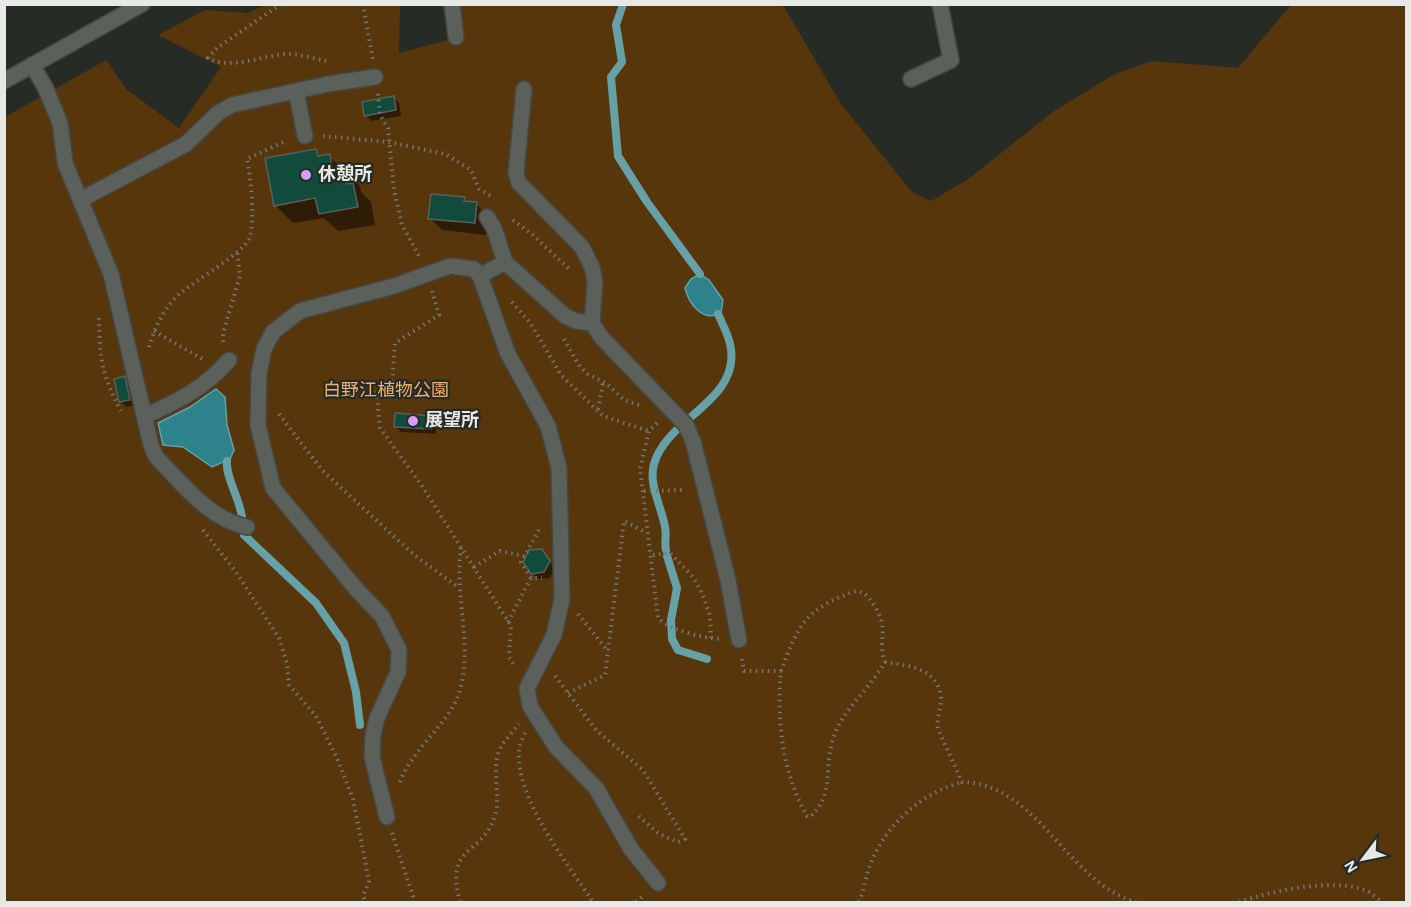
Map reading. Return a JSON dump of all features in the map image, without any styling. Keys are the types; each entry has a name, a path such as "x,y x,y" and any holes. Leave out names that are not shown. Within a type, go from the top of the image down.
{"street":[{"path":"4,81 142,4"},
{"path":"452,4 456,37"},
{"path":"911,79 951,60 940,4"},
{"path":"32,65 45,87 60,123 65,163 108,262 156,457 215,516 229,523 247,527"},
{"path":"80,200 186,144 218,113 232,105 374,70"},
{"path":"524,89 516,173 519,183 588,256 595,282 592,322 602,338 676,415 693,441 730,591 739,640"},
{"path":"296,91 305,136"},
{"path":"487,218 494,228 504,262 565,316 576,321 592,322"},
{"path":"483,282 504,262"},
{"path":"387,817 372,757 373,735 377,718 398,672 399,650 382,616 357,590 273,488 258,424 258,379 264,349 273,332 300,310 394,286 450,266 474,269 483,282 508,354 540,407 551,436 561,484 562,597 554,635 527,688 532,712 556,747 596,788 631,849 658,883"},
{"path":"145,416 186,397 212,379 229,360"}],"path":[{"path":"281,4 217,48 208,58 216,62 233,63 287,54 335,64"},
{"path":"363,4 374,70"},
{"path":"380,115 388,128 394,190 402,225 427,274 439,315 395,343 392,385 376,389 381,428 511,626 509,657 527,688"},
{"path":"133,365 144,356 159,320 180,294 237,252 250,238 251,181 247,159 295,136 332,135 389,142"},
{"path":"229,360 225,354 223,333 240,276 237,252"},
{"path":"483,282 520,309 557,370 603,416 649,431"},
{"path":"154,331 206,361"},
{"path":"563,337 580,367 632,405 676,415"},
{"path":"598,409 603,383"},
{"path":"258,402 267,399 322,470 413,554 458,587"},
{"path":"676,415 649,431 640,469 658,618 670,625 711,638 739,640 744,671 781,671"},
{"path":"644,491 705,490"},
{"path":"568,693 605,675 624,521 646,532"},
{"path":"531,578 521,562 534,543"},
{"path":"415,903 387,817 392,812 400,779 407,766 460,692 465,645 458,587 461,547"},
{"path":"474,567 500,551 524,556"},
{"path":"652,555 670,554 693,577 710,616 711,638"},
{"path":"531,578 562,577"},
{"path":"508,622 531,578"},
{"path":"856,591 868,596 883,621 882,654 885,662 866,691 853,702 840,722 832,743 827,789 821,807 810,818 796,799 784,748 779,689 781,671 797,630 815,611 856,591"},
{"path":"562,597 607,651"},
{"path":"541,659 607,742 643,770 685,839 678,842 659,834 631,808"},
{"path":"885,662 926,671 937,685 941,697 937,719 938,729 962,782"},
{"path":"460,903 455,874 459,860 483,836 495,816 498,800 497,756 524,718 532,712"},
{"path":"532,712 519,749 522,780 554,842 593,903"},
{"path":"860,903 872,859 889,833 923,799 948,786 962,782 995,788 1017,802 1077,862 1109,890 1136,903"},
{"path":"1239,903 1292,890 1331,885 1367,891 1382,903"}],"green space":[{"name":"白野江植物公園","path":"266,5 400,5 399,53 464,36 459,5 783,5 841,104 912,192 931,201 967,180 1054,111 1115,74 1152,61 1238,68 1291,5 1406,5 1406,902 5,902 5,117 106,60 126,89 179,128 221,67 158,35 205,10 248,13"}],"water":[{"path":"700,274 709,280 723,300 721,313 708,316 693,306 685,288 691,279"},
{"path":"216,389 225,397 227,425 234,450 230,459 212,467 183,447 163,445 158,423 190,407"}],"building":[{"path":"394,96 396,110 364,116 362,102"},
{"name":"休憩所","path":"316,149 318,156 330,154 332,168 342,167 346,184 353,183 358,207 319,214 315,198 274,206 265,158"},
{"path":"431,194 465,197 464,201 477,202 475,223 428,219"},
{"path":"125,376 130,400 119,402 114,379"},
{"name":"展望所","path":"395,413 432,416 431,429 394,427"},
{"path":"542,549 550,561 544,572 531,574 523,562 529,550"}],"waterway":[{"path":"623,4 616,25 622,62 611,77 618,156 647,202 700,274"},
{"path":"666,550 665,527 653,480 654,464 661,448 672,434 713,397 724,383 730,367 731,349 718,314"},
{"path":"227,461 228,474 242,518"},
{"path":"245,532 244,535 316,603 344,643 356,692 360,725"},
{"path":"667,556 677,588 671,620 672,639 678,650 707,659"}],"place":[{"name":"休憩所","path":"306,175"},
{"name":"展望所","path":"413,421"}]}
